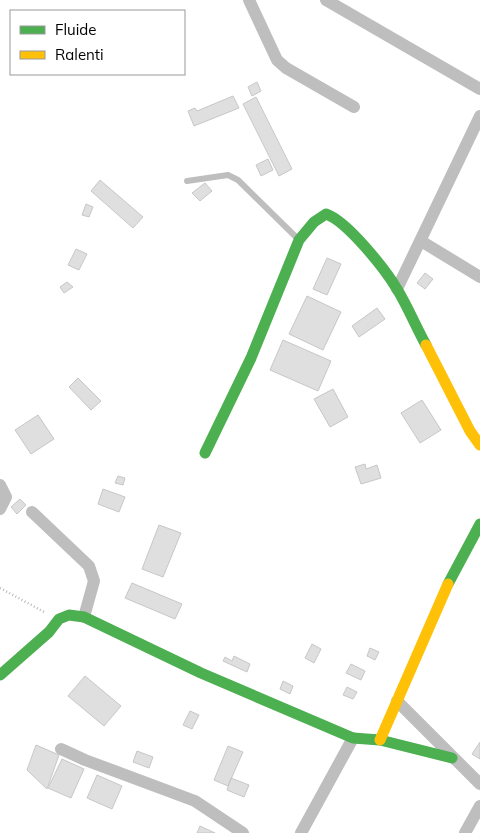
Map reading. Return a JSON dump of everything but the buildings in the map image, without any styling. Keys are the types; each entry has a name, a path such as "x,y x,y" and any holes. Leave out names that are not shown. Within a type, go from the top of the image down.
{"street":[{"path":"248,0 277,60 286,68 354,107"},
{"path":"326,0 480,89"},
{"path":"397,289 422,241 480,116"},
{"path":"205,453 251,358 299,240 314,222 326,214 335,217 349,229 397,289 470,431 480,445"},
{"path":"422,241 480,277"},
{"path":"0,485 6,497 0,509"},
{"path":"32,512 89,566 94,581 84,617"},
{"path":"380,740 438,602 480,524"},
{"path":"0,675 49,632 59,619 70,615 84,617 201,673 353,738 380,740 452,758"},
{"path":"397,701 480,784"},
{"path":"301,833 353,738"},
{"path":"61,748 85,760 194,801 243,833"},
{"path":"465,833 480,806"}],"lane":[{"path":"187,181 228,175 238,180 299,240"}],"path":[{"path":"0,588 59,619"}],"traffic: fast":[{"path":"205,453 251,358 299,240 314,222 326,214 335,218 355,236 384,270 401,296 426,345"},
{"path":"448,584 480,524"},
{"path":"0,675 49,632 59,619 69,615 84,617 201,673 353,738 380,740 452,758"}],"traffic: slow":[{"path":"426,345 470,431 480,445"},
{"path":"380,740 448,584"}]}
